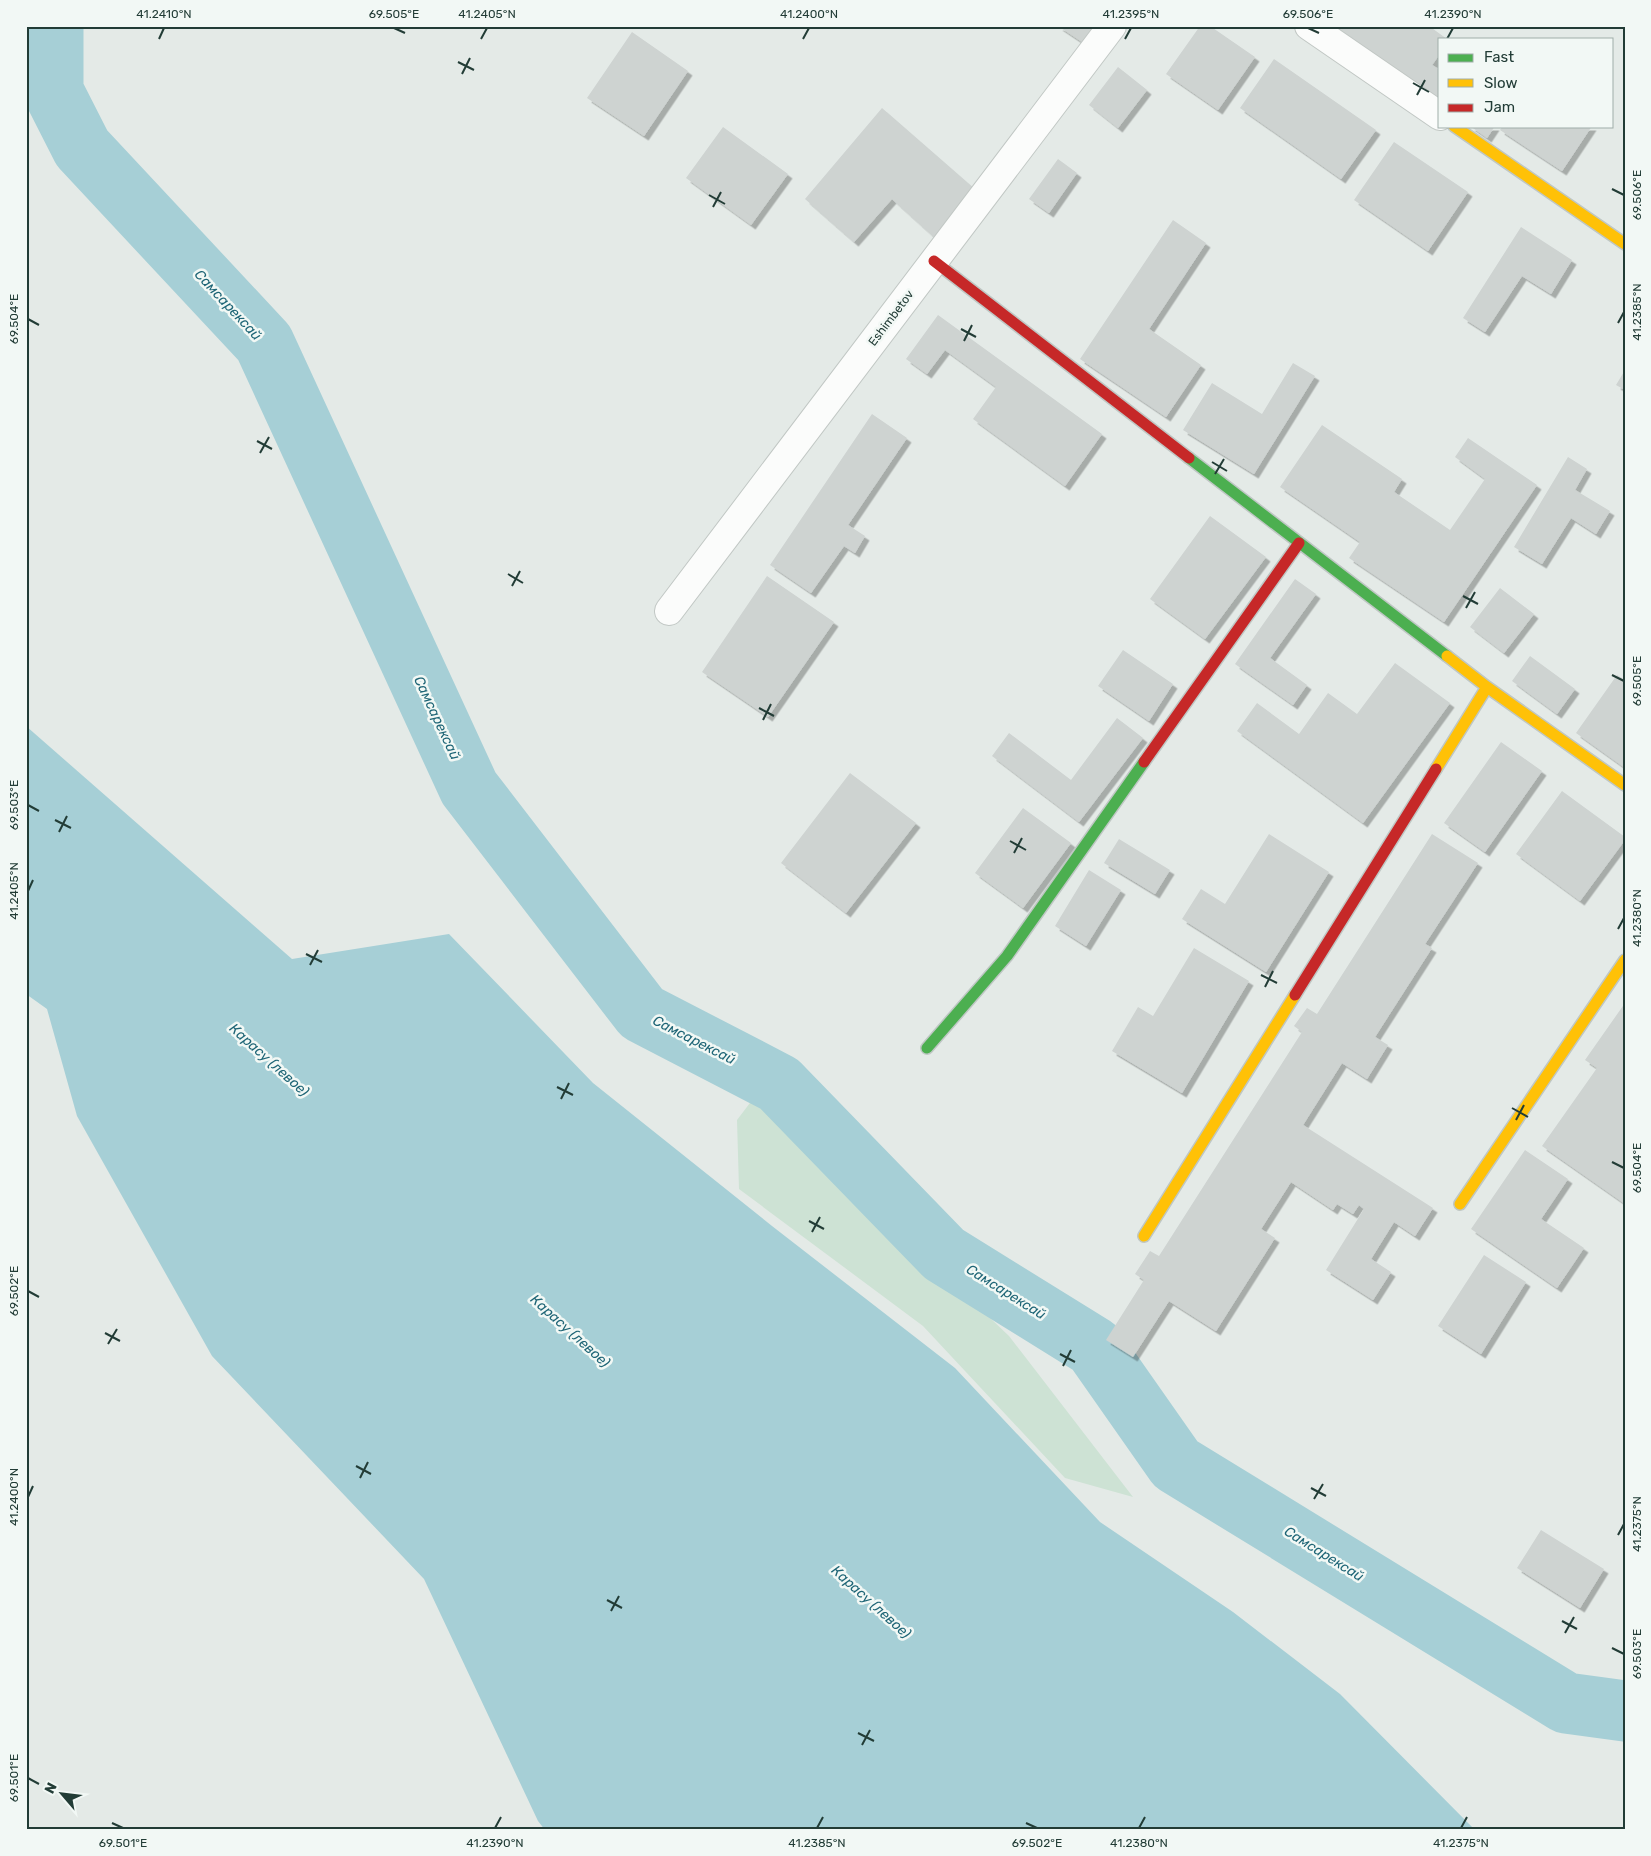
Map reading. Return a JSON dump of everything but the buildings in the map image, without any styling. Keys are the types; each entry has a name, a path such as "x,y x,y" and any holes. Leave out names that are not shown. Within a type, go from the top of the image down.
{"street":[{"name":"Eshimbetov","path":"669,611 1112,26"},
{"path":"1309,26 1438,115"},
{"path":"1457,128 1625,244"},
{"path":"934,261 1487,687 1625,785"},
{"path":"927,1048 1007,956 1299,543"},
{"path":"1144,1236 1487,687"},
{"path":"1460,1204 1625,960"}],"green space":[{"path":"756,1095 1009,1336 1133,1497 1065,1478 923,1326 739,1189 737,1120"}],"water":[{"name":"Карасу (левое)","path":"26,726 292,959 449,934 593,1083 772,1226 955,1368 1100,1522 1233,1612 1340,1694 1475,1830 545,1830 538,1821 424,1579 212,1356 77,1116 47,1009 26,994"}],"waterway":[{"name":"Самсарексай","path":"53,26 53,91 82,148 264,343 469,788 642,1013 779,1084 944,1254 1094,1347 1176,1464 1566,1703 1625,1711"}],"traffic: fast":[{"path":"1189,458 1447,656"},
{"path":"927,1048 1007,956 1144,762"}],"traffic: slow":[{"path":"1457,128 1625,244"},
{"path":"1447,656 1487,687 1625,785"},
{"path":"1436,769 1487,687"},
{"path":"1460,1204 1625,960"},
{"path":"1144,1236 1295,995"}],"traffic: jam":[{"path":"934,261 1189,458"},
{"path":"1144,762 1299,543"},
{"path":"1295,995 1436,769"}]}
